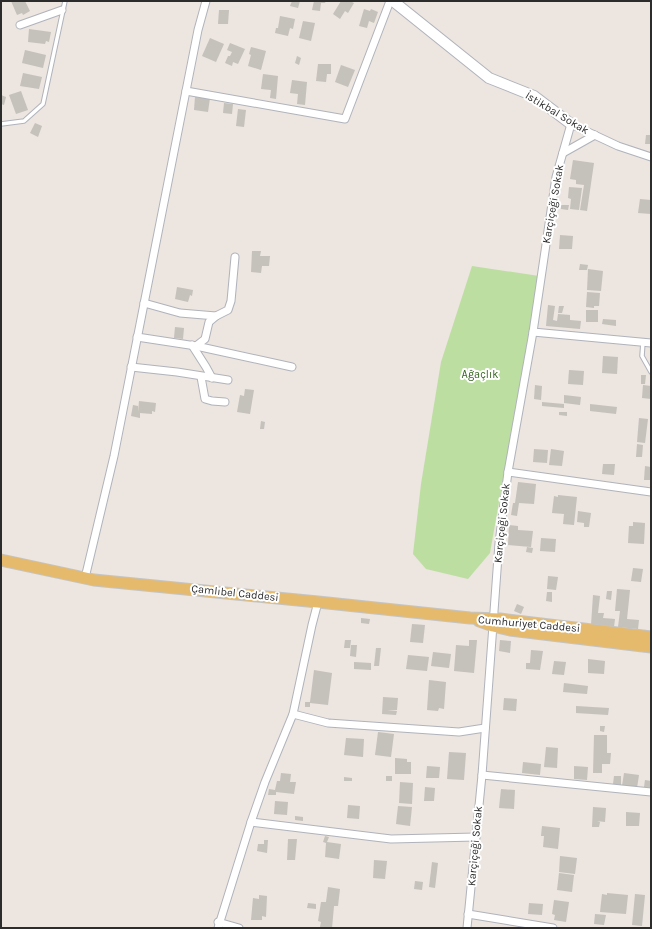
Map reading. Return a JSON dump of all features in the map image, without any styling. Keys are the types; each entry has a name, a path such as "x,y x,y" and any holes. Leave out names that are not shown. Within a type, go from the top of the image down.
{"main road":[{"name":"Çamlıbel Caddesi","path":"1,560 102,581 470,618"},
{"name":"Cumhuriyet Caddesi","path":"470,618 493,622 651,637"},
{"name":"Cumhuriyet Caddesi","path":"493,622 510,630 651,647"}],"street":[{"path":"84,578 114,456 198,30 206,1"},
{"path":"186,91 345,119 392,1"},
{"name":"İstikbal Sokak","path":"392,1 489,78 534,96 571,124 618,146 651,157"},
{"path":"20,25 62,10"},
{"name":"Karçiçeği Sokak","path":"467,928 482,775 500,543 508,472 533,332 556,178 571,124"},
{"path":"563,153 595,135"},
{"path":"194,346 205,339 209,322 216,316 228,310 231,301 235,257"},
{"path":"144,303 180,313 216,316"},
{"path":"533,332 651,343"},
{"path":"137,337 194,346 292,367"},
{"path":"194,346 212,378"},
{"path":"131,367 228,380"},
{"path":"201,377 205,398 212,401 225,402"},
{"path":"508,472 651,492"},
{"path":"239,928 218,925 265,782 293,714 318,602"},
{"path":"293,714 328,722 451,732 485,728"},
{"path":"482,775 651,792"},
{"path":"251,822 391,839 476,837"},
{"path":"468,914 553,928"}],"lane":[{"path":"1,124 24,121 43,104 65,1"},
{"path":"643,342 642,356 651,372"}],"green space":[{"name":"Ağaçlık","path":"472,266 539,276 490,553 468,579 426,569 413,554 421,484 441,362"}],"building":[{"path":"11,1 25,1 30,11 23,15 22,13 17,15"},
{"path":"292,1 300,1 298,8 290,6"},
{"path":"314,1 326,1 325,3 321,3 320,11 312,10"},
{"path":"341,1 350,1 354,3 348,13 345,11 340,19 333,14"},
{"path":"364,9 370,11 371,9 378,12 374,23 369,21 367,28 359,26"},
{"path":"219,10 229,10 228,24 218,24"},
{"path":"280,16 295,19 293,29 290,28 288,36 275,33 276,28 278,28"},
{"path":"303,21 315,23 311,41 299,38"},
{"path":"29,29 51,32 49,42 46,41 45,44 28,42"},
{"path":"210,38 224,44 216,62 202,56"},
{"path":"230,43 245,49 238,64 233,62 232,66 225,63 228,56 230,56 232,52 227,50"},
{"path":"251,47 266,51 261,70 248,66 251,55 249,54"},
{"path":"25,50 46,55 43,68 22,63"},
{"path":"297,56 301,58 299,65 295,63"},
{"path":"318,64 331,64 331,74 327,74 326,82 316,81"},
{"path":"341,65 355,70 348,87 335,82"},
{"path":"23,73 42,77 39,89 20,86"},
{"path":"263,74 278,76 276,99 270,98 271,90 261,89"},
{"path":"292,80 307,82 305,105 297,104 298,94 290,93"},
{"path":"21,91 28,110 16,114 9,95"},
{"path":"1,95 6,97 4,105 1,104"},
{"path":"195,97 210,98 208,112 194,110"},
{"path":"224,103 233,104 232,114 223,113"},
{"path":"238,109 246,110 244,127 236,126"},
{"path":"35,123 42,126 38,137 30,133"},
{"path":"646,135 651,135 651,144 645,144"},
{"path":"573,160 594,163 587,211 580,210 584,185 576,184 576,180 570,179"},
{"path":"569,187 582,188 579,210 570,209 571,199 568,198"},
{"path":"640,199 651,200 651,214 638,213"},
{"path":"561,205 569,205 568,210 561,209"},
{"path":"560,235 573,236 572,249 559,249"},
{"path":"252,251 261,251 260,256 270,256 269,266 262,266 261,273 251,272"},
{"path":"580,264 588,265 587,270 579,270"},
{"path":"588,269 603,271 601,291 587,290"},
{"path":"177,287 193,290 192,296 190,295 188,302 175,299"},
{"path":"587,292 600,293 599,306 594,306 594,308 586,307"},
{"path":"548,305 555,306 553,320 557,321 558,314 570,315 570,320 581,321 580,329 546,326"},
{"path":"559,306 564,306 562,313 558,313"},
{"path":"586,310 598,310 598,322 586,322"},
{"path":"603,319 616,320 616,326 602,324"},
{"path":"175,327 184,328 183,339 174,338"},
{"path":"603,356 618,357 617,374 602,373"},
{"path":"569,370 584,371 583,385 568,384"},
{"path":"641,375 646,375 645,384 641,384"},
{"path":"535,385 542,386 541,400 534,399"},
{"path":"643,385 651,386 651,399 642,398"},
{"path":"245,389 254,390 250,414 237,412 240,395 244,396"},
{"path":"564,395 581,397 580,405 564,403"},
{"path":"139,401 156,403 155,412 152,411 152,414 140,413 140,418 131,416 133,405 138,406 138,412"},
{"path":"542,402 564,404 564,408 542,406"},
{"path":"590,404 617,407 616,414 590,411"},
{"path":"559,412 567,412 567,416 559,415"},
{"path":"639,418 648,419 645,443 637,442"},
{"path":"261,421 265,422 264,429 260,429"},
{"path":"637,444 643,445 642,457 636,457"},
{"path":"534,449 548,450 547,463 533,462"},
{"path":"551,449 564,451 562,466 549,465"},
{"path":"603,464 615,464 614,475 602,474"},
{"path":"645,466 651,467 651,480 644,480"},
{"path":"518,482 536,484 534,504 519,503 517,516 511,515 513,503 515,503"},
{"path":"558,495 577,497 574,525 563,524 564,514 552,513 554,496 558,497"},
{"path":"578,511 591,513 589,527 584,527 584,523 577,522"},
{"path":"633,522 645,523 644,544 628,543 629,526 633,526"},
{"path":"509,525 518,526 518,530 533,531 531,547 508,545"},
{"path":"541,538 556,539 555,552 540,551"},
{"path":"527,547 533,548 532,553 526,552"},
{"path":"633,568 643,569 641,582 631,581"},
{"path":"548,576 558,577 556,590 547,589"},
{"path":"617,589 630,590 627,619 639,620 638,629 618,627 620,611 615,611"},
{"path":"607,591 612,591 611,600 606,599"},
{"path":"547,592 552,592 552,602 546,601"},
{"path":"593,595 600,596 598,613 604,613 603,618 615,619 614,627 591,625"},
{"path":"517,604 524,607 521,614 514,611"},
{"path":"361,618 370,619 369,624 361,623"},
{"path":"412,624 425,625 423,643 410,642"},
{"path":"345,640 351,640 350,648 344,648"},
{"path":"469,640 477,640 474,673 454,671 456,645 469,646"},
{"path":"500,640 511,641 510,653 499,651"},
{"path":"351,645 357,645 356,657 350,656"},
{"path":"376,648 381,648 379,666 374,666"},
{"path":"531,650 543,651 540,670 526,669 526,663 530,663"},
{"path":"433,652 451,654 449,668 431,666"},
{"path":"408,655 429,657 427,671 406,669"},
{"path":"588,659 605,661 604,674 588,673"},
{"path":"554,661 566,662 564,675 552,674"},
{"path":"354,662 371,663 371,670 354,669"},
{"path":"314,670 332,673 328,705 310,703 310,707 305,707 305,702 310,702"},
{"path":"429,680 446,682 444,709 439,708 438,711 427,710"},
{"path":"564,683 588,686 587,694 563,692"},
{"path":"383,697 398,698 397,710 387,710 397,711 396,715 382,714"},
{"path":"504,698 517,699 516,711 503,710"},
{"path":"576,706 609,708 608,715 576,713"},
{"path":"600,726 605,726 604,732 600,731"},
{"path":"378,732 394,734 391,757 375,755"},
{"path":"594,735 607,735 607,753 611,753 610,764 602,764 602,773 593,773"},
{"path":"346,738 364,739 363,757 344,755"},
{"path":"546,747 558,748 557,768 544,767"},
{"path":"449,752 466,753 464,780 447,779"},
{"path":"395,758 407,759 407,762 411,762 411,774 395,774"},
{"path":"523,762 541,764 540,775 522,773"},
{"path":"427,766 440,767 439,778 426,778"},
{"path":"574,766 588,767 587,780 574,779"},
{"path":"281,773 291,774 290,782 296,782 294,794 276,792 276,795 268,795 269,789 275,790 277,781 280,781"},
{"path":"624,773 639,775 637,788 622,786"},
{"path":"386,776 392,776 392,781 386,781"},
{"path":"614,776 621,776 621,785 613,784"},
{"path":"344,777 352,778 352,781 344,781"},
{"path":"645,780 651,781 651,788 644,787"},
{"path":"400,782 413,783 412,804 399,803"},
{"path":"425,787 435,788 434,801 424,801"},
{"path":"501,789 515,790 514,809 499,808"},
{"path":"275,801 288,802 287,815 274,814"},
{"path":"348,805 360,806 359,819 347,818"},
{"path":"398,806 412,807 410,826 396,824"},
{"path":"593,807 606,808 605,822 597,821 600,822 599,827 592,827"},
{"path":"626,812 640,813 639,826 626,826"},
{"path":"295,816 303,817 303,821 295,820"},
{"path":"542,826 560,828 558,849 543,847 544,836 541,836"},
{"path":"325,836 329,837 327,842 341,844 339,859 325,857 326,843 323,842"},
{"path":"288,839 297,839 295,860 287,860"},
{"path":"264,840 268,840 267,853 257,851 258,844 264,844"},
{"path":"560,856 577,858 575,874 559,872"},
{"path":"374,860 387,861 385,879 373,878"},
{"path":"432,862 438,863 435,888 429,887"},
{"path":"559,873 574,875 572,892 557,890"},
{"path":"415,881 423,882 422,890 414,889"},
{"path":"328,887 340,889 338,906 334,906 332,928 320,927 321,922 318,921 321,902 326,902"},
{"path":"607,893 628,895 626,914 600,912 602,894 607,895"},
{"path":"635,894 645,895 642,926 632,925"},
{"path":"259,895 267,896 266,917 262,916 262,920 251,920 253,898 259,899"},
{"path":"554,900 569,902 566,922 554,920 555,915 552,914"},
{"path":"308,903 316,904 316,909 307,908"},
{"path":"529,903 543,904 542,915 528,914"},
{"path":"595,914 606,915 604,925 594,924"}]}
